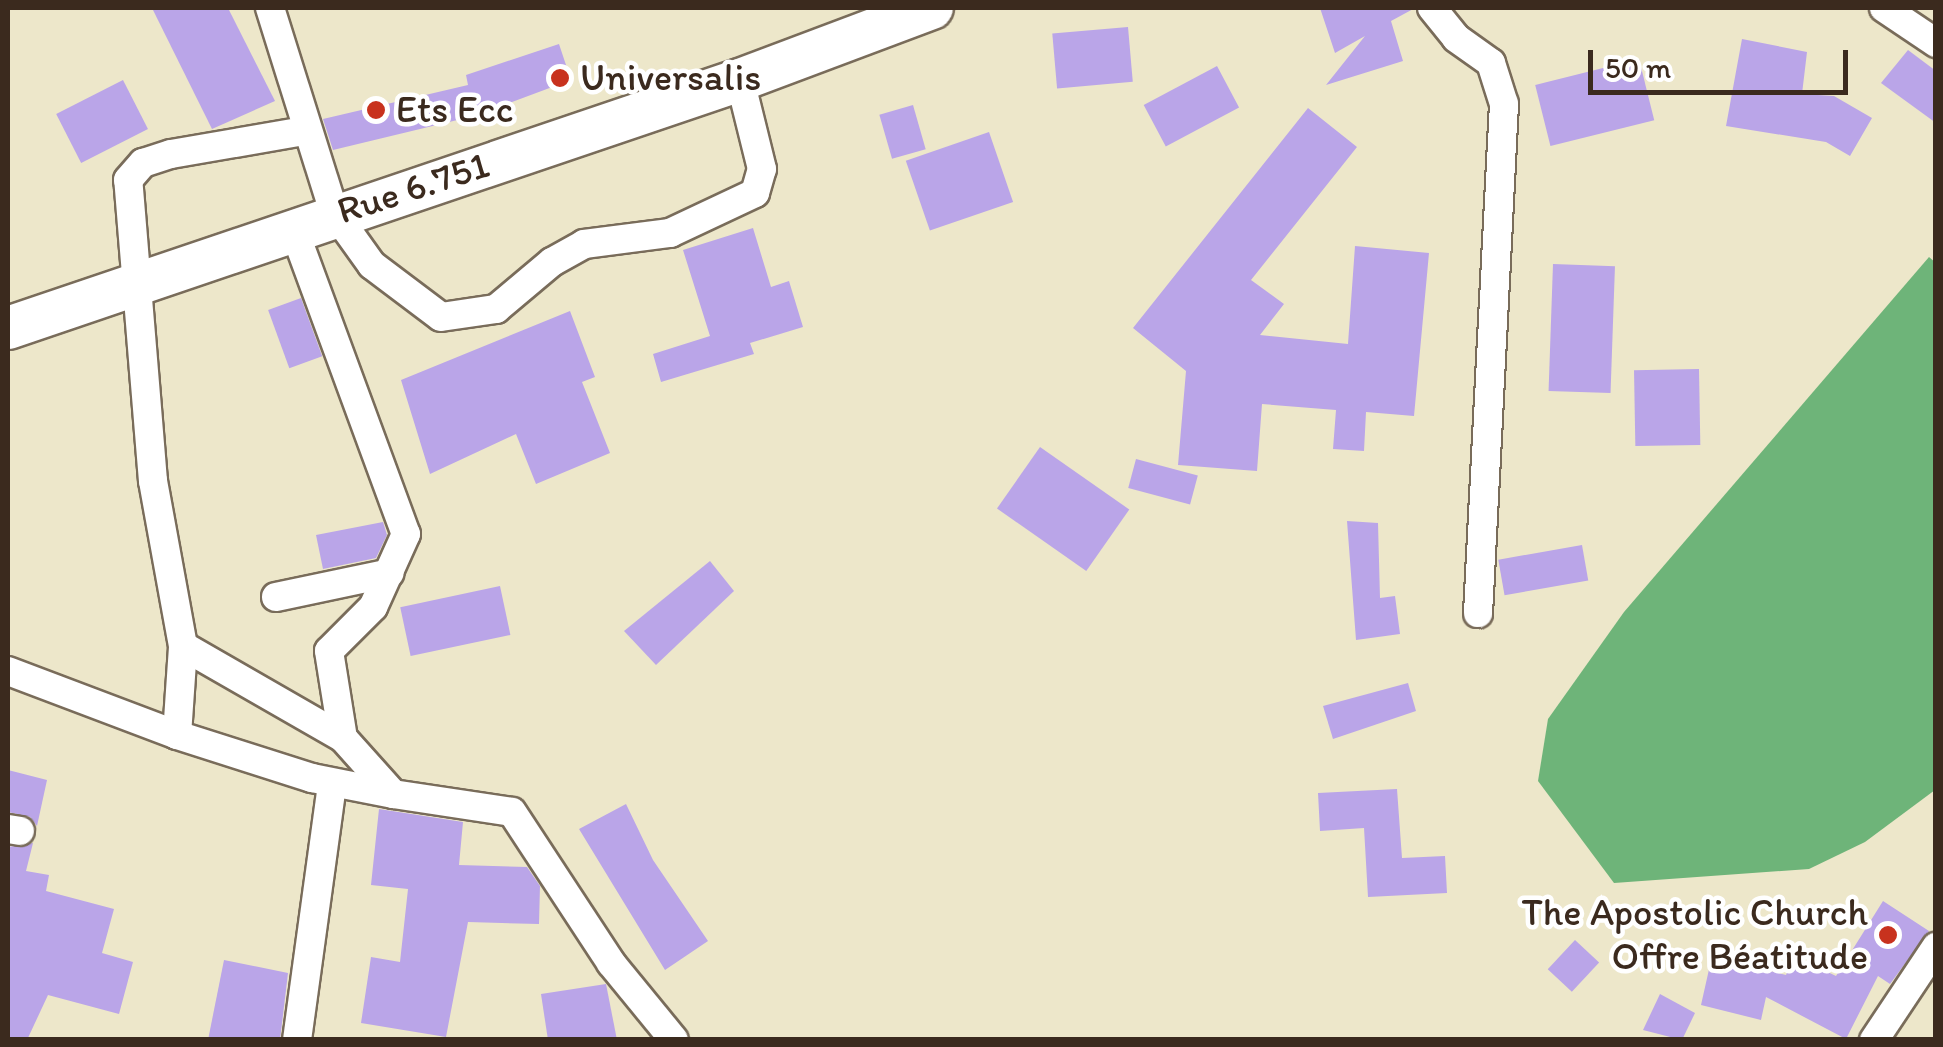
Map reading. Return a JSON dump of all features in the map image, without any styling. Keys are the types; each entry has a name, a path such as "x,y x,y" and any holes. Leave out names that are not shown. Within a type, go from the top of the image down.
{"main road":[{"name":"Rue 6.751","path":"8,328 134,287 334,212 740,80 921,9"}],"street":[{"path":"270,8 304,131 334,212 372,264 441,317 486,314 564,252 600,240 683,229 755,193 762,169 740,80"},
{"path":"1432,8 1456,38 1492,64 1504,104 1478,614"},
{"path":"1884,8 1935,41"},
{"path":"176,735 183,646 154,481 125,196 128,180 143,163 304,131"},
{"path":"294,230 406,534 373,607 329,651 342,738"},
{"path":"276,597 390,573"},
{"path":"183,646 342,738 393,794"},
{"path":"8,671 176,735 332,783 512,812 611,963 674,1040"},
{"path":"297,1040 332,783"},
{"path":"1874,1040 1936,947"}],"green space":[{"path":"1929,257 1936,263 1935,790 1865,842 1809,869 1614,883 1538,781 1548,719 1624,612"}],"building":[{"path":"152,8 228,8 275,101 212,129"},
{"path":"1320,8 1415,8 1391,21 1403,61 1326,85 1365,36 1335,53"},
{"path":"1128,27 1133,82 1057,88 1052,34"},
{"path":"1742,39 1807,52 1802,94 1834,96 1872,118 1850,156 1826,142 1726,126"},
{"path":"559,44 571,80 474,116 333,150 323,119 468,85 466,75"},
{"path":"1908,50 1936,71 1936,123 1881,83"},
{"path":"1639,59 1654,120 1550,146 1535,85"},
{"path":"1217,66 1239,107 1166,146 1144,105"},
{"path":"123,80 148,129 81,163 56,114"},
{"path":"913,105 926,149 892,159 879,115"},
{"path":"1308,108 1357,147 1251,280 1284,304 1260,335 1348,344 1355,246 1429,253 1414,416 1366,412 1364,451 1333,449 1336,410 1262,404 1257,471 1178,465 1186,371 1133,328"},
{"path":"989,132 1013,202 930,231 906,161"},
{"path":"753,228 771,287 789,281 803,327 750,343 754,354 661,382 653,354 710,336 683,250"},
{"path":"1553,264 1615,266 1611,393 1549,391"},
{"path":"301,298 322,356 289,368 268,310"},
{"path":"570,311 595,377 582,382 610,453 536,484 516,434 430,474 401,380"},
{"path":"1699,369 1700,445 1635,446 1634,370"},
{"path":"1040,447 1129,510 1086,571 997,508"},
{"path":"1136,459 1198,476 1190,505 1128,488"},
{"path":"1347,521 1378,523 1380,598 1395,596 1400,634 1356,640"},
{"path":"383,522 387,535 376,558 323,569 316,535"},
{"path":"1582,545 1588,580 1505,595 1498,560"},
{"path":"710,561 734,591 656,665 624,631"},
{"path":"500,586 510,635 411,656 400,607"},
{"path":"1408,683 1416,711 1333,739 1323,706"},
{"path":"8,770 47,780 37,826 30,817 8,812"},
{"path":"1397,789 1402,858 1445,856 1447,893 1368,897 1364,828 1320,831 1318,793"},
{"path":"626,804 653,860 708,941 665,970 579,829"},
{"path":"379,809 463,822 459,865 527,867 540,886 539,924 468,922 446,1037 361,1023 371,957 400,962 408,889 371,885"},
{"path":"33,843 26,871 49,875 46,891 114,909 102,953 133,962 119,1014 48,995 27,1040 8,1040 8,847"},
{"path":"1883,901 1929,931 1890,984 1878,976 1846,1039 1766,997 1761,1020 1701,1005 1712,956 1786,975 1794,956 1836,976"},
{"path":"1575,940 1599,963 1572,992 1548,969"},
{"path":"224,960 288,973 280,1040 208,1040"},
{"path":"606,984 617,1040 548,1040 541,994"},
{"path":"1660,994 1695,1013 1682,1040 1643,1030"}],"place":[{"name":"Universalis","path":"560,78"},
{"name":"Ets Ecc","path":"376,110"},
{"name":"The Apostolic Church Offre Béatitude","path":"1888,935"}]}
